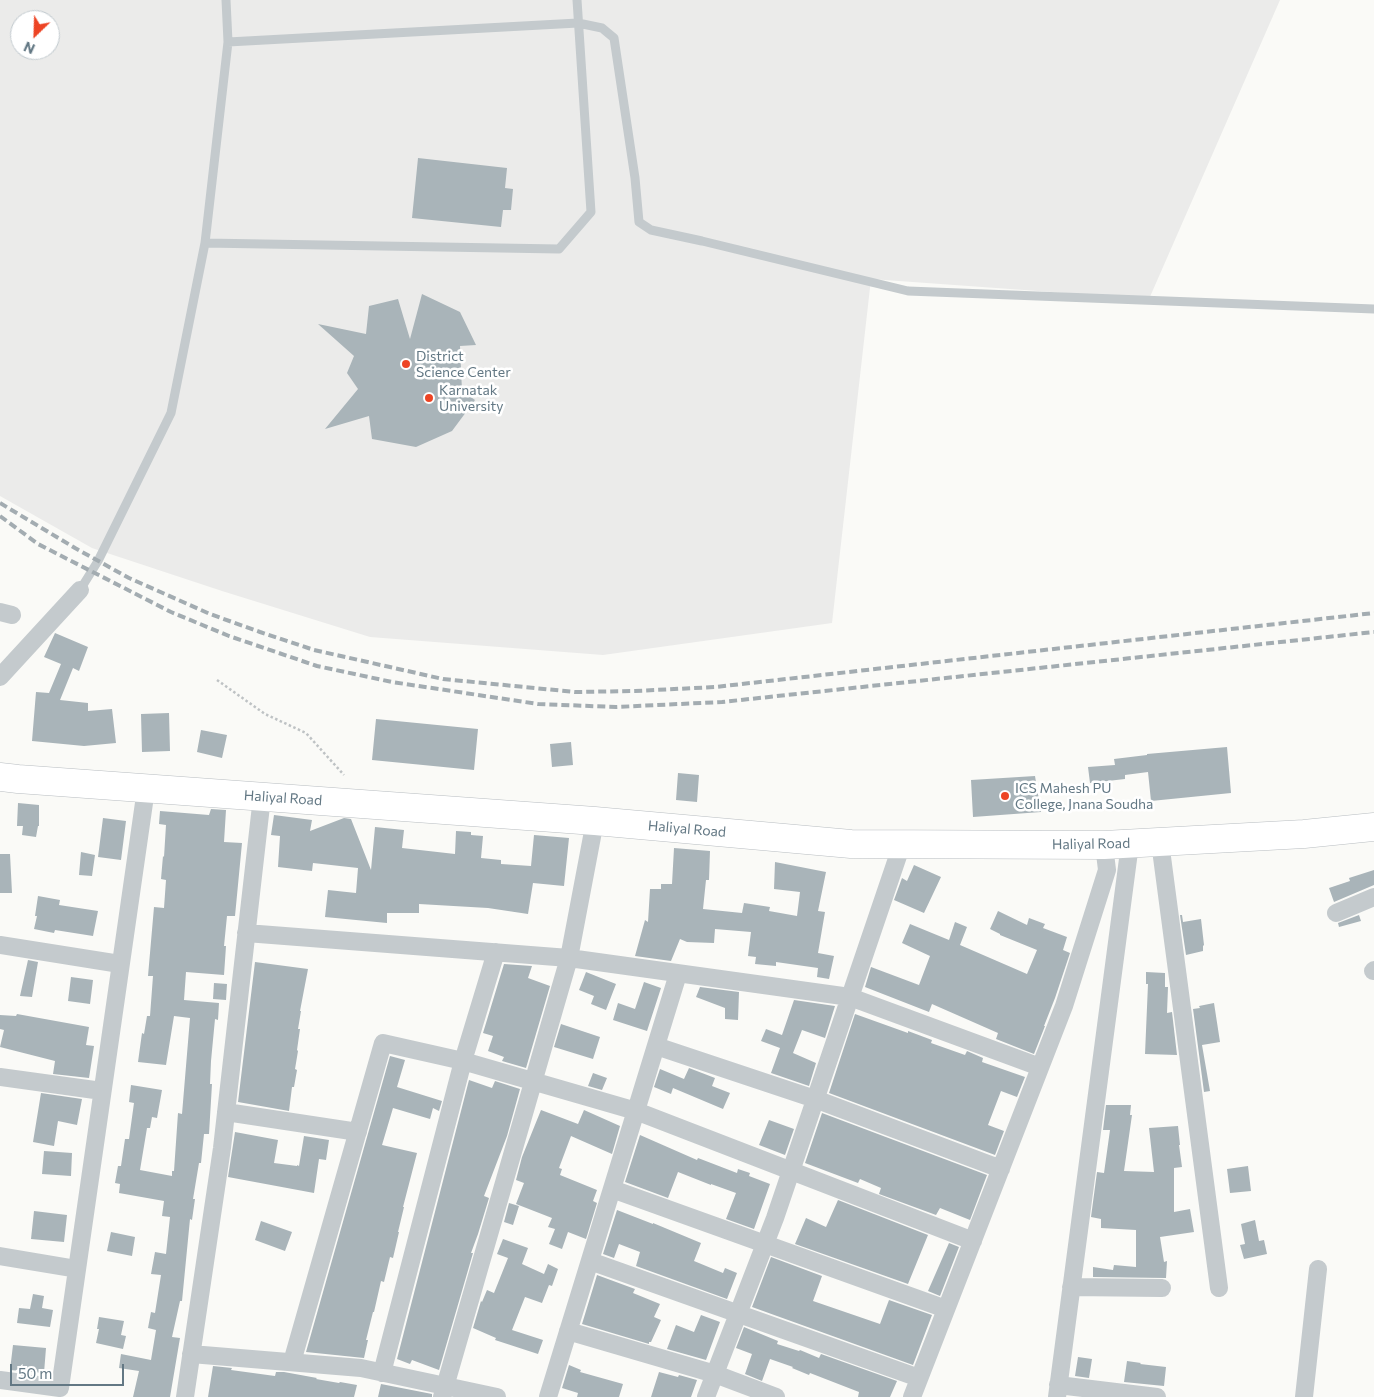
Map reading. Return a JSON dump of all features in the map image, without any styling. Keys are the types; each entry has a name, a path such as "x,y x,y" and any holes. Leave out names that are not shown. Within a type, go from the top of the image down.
{"main road":[{"name":"Haliyal Road","path":"0,777 595,821 851,844 1118,844 1304,834 1374,827"}],"street":[{"path":"0,677 80,590"},
{"path":"0,1380 60,1388 146,789"},
{"path":"185,1397 222,1148 262,797"},
{"path":"444,1391 569,958 595,821"},
{"path":"1160,842 1218,1288"},
{"path":"706,1397 791,1171 902,844"},
{"path":"912,1397 1064,1006 1106,870 1118,844"},
{"path":"1118,844 1071,1287 1058,1391 1157,1397"},
{"path":"1336,913 1374,897"},
{"path":"246,933 569,958 850,997 1040,1067"},
{"path":"0,945 120,964"},
{"path":"382,1373 464,1061 496,952"},
{"path":"548,1397 678,974"},
{"path":"292,1362 383,1043 464,1061 636,1111 973,1241"},
{"path":"656,1046 815,1099 1000,1169"},
{"path":"0,1077 102,1091"},
{"path":"226,1112 358,1132"},
{"path":"612,1189 946,1309"},
{"path":"0,1256 77,1269"},
{"path":"590,1261 919,1378"},
{"path":"1304,1397 1318,1269"},
{"path":"1071,1287 1162,1288"},
{"path":"568,1331 715,1374 776,1397"},
{"path":"191,1354 361,1368 444,1391 496,1397"}],"lane":[{"path":"80,590 98,561 171,413 205,243 228,42 226,0"},
{"path":"205,243 559,249 591,212 577,0"},
{"path":"228,42 578,24 602,28 614,38 635,178 639,222 650,230 908,291 1374,309"}],"path":[{"path":"217,680 265,714 306,734 344,776"}],"shaded area":[{"name":"Karnatak University","path":"0,0 1280,0 1149,299 871,279 832,623 603,655 370,637 92,548 0,496"}],"building":[{"path":"418,158 507,168 505,188 513,189 511,210 503,210 501,227 412,218"},
{"name":"District Science Center","path":"422,294 460,312 476,345 460,346 462,391 475,400 452,431 416,447 372,439 369,416 325,429 358,389 347,373 354,356 318,324 366,334 369,306 398,299 410,339"},
{"path":"55,633 88,647 79,671 73,668 60,700 88,703 88,711 112,709 116,743 84,746 32,741 36,692 49,693 61,664 44,657"},
{"path":"169,713 170,751 142,752 141,714"},
{"path":"376,719 478,729 474,770 372,760"},
{"path":"201,730 227,735 222,758 197,752"},
{"path":"571,742 573,765 552,767 550,744"},
{"path":"1227,747 1231,793 1151,801 1148,772 1125,775 1125,779 1090,783 1088,767 1115,765 1114,759"},
{"path":"678,773 699,775 697,802 676,800"},
{"name":"ICS Mahesh PU College, Jnana Soudha","path":"1035,776 1041,812 973,817 971,780"},
{"path":"18,803 39,805 39,826 36,837 22,835 23,826 17,826"},
{"path":"211,809 226,810 224,842 242,843 235,916 227,916 224,975 186,972 184,1000 219,1003 218,1020 215,1019 211,1061 210,1084 212,1084 209,1134 204,1134 201,1163 199,1163 193,1199 195,1199 192,1220 190,1219 182,1301 180,1301 172,1337 180,1338 170,1397 133,1397 139,1371 119,1368 121,1354 151,1360 156,1330 148,1328 151,1312 155,1313 161,1275 151,1274 155,1252 166,1254 170,1217 162,1216 164,1201 119,1193 120,1184 115,1183 118,1166 121,1166 125,1139 129,1139 134,1103 129,1102 131,1085 162,1090 157,1118 152,1117 150,1128 147,1128 140,1170 172,1176 172,1171 174,1171 178,1113 182,1114 190,1018 174,1016 166,1065 138,1062 142,1033 144,1034 147,1016 150,1016 153,976 148,976 154,907 164,908 166,880 161,879 166,825 159,824 160,811 209,815"},
{"path":"274,815 312,820 310,831 344,818 351,819 371,870 375,827 404,830 402,848 455,854 456,831 471,832 471,835 483,836 481,858 501,860 501,864 531,866 534,835 569,838 564,886 533,883 528,914 488,908 419,904 419,913 387,913 387,923 325,917 328,890 356,893 358,868 313,863 312,871 278,867 280,836 271,835"},
{"path":"103,818 126,821 121,860 98,857"},
{"path":"674,848 710,851 709,880 706,880 703,909 742,913 744,903 770,907 769,911 797,916 800,892 774,889 775,862 826,872 818,911 825,912 818,953 834,956 829,979 817,977 818,968 776,962 776,966 755,964 756,957 748,956 751,932 715,929 714,943 687,942 680,939 671,961 635,956 645,920 648,922 650,889 661,889 661,884 672,884"},
{"path":"81,852 95,855 92,876 79,875"},
{"path":"0,854 10,854 12,893 0,893"},
{"path":"914,865 941,877 924,913 894,900 902,878 907,881"},
{"path":"1374,870 1374,885 1334,902 1329,888 1350,881 1349,878"},
{"path":"38,896 60,900 59,905 98,911 93,936 55,930 54,933 34,929"},
{"path":"998,911 1027,925 1029,918 1045,924 1043,928 1067,937 1063,950 1070,953 1034,1054 996,1039 998,1033 932,1004 929,1012 865,987 871,967 919,985 930,956 902,943 910,924 949,940 955,922 967,927 960,945 1027,974 1037,950 990,929"},
{"path":"1180,915 1182,915 1183,922 1201,919 1203,951 1186,955"},
{"path":"1359,915 1361,921 1339,927 1338,923"},
{"path":"28,960 38,962 32,997 20,996"},
{"path":"255,962 308,969 298,1029 300,1029 295,1069 297,1070 294,1087 292,1087 289,1111 238,1102"},
{"path":"504,964 532,966 528,978 550,986 526,1068 502,1061 504,1057 488,1051 493,1036 483,1033"},
{"path":"586,972 616,984 606,1010 591,1004 594,996 579,990"},
{"path":"1146,972 1165,973 1165,987 1168,987 1167,1013 1172,1012 1177,1055 1145,1054 1148,984 1146,984"},
{"path":"71,977 93,980 90,1004 68,1001"},
{"path":"644,982 661,988 647,1031 613,1020 618,1003 635,1009"},
{"path":"214,983 227,984 226,1000 213,999"},
{"path":"700,987 739,992 738,1020 725,1019 725,1008 696,997"},
{"path":"794,1000 835,1006 825,1038 802,1030 793,1053 816,1063 809,1086 771,1073 780,1048 761,1041 766,1029 782,1035"},
{"path":"1214,1003 1220,1042 1202,1045 1210,1091 1204,1092 1193,1009"},
{"path":"17,1014 89,1027 86,1045 94,1046 89,1078 53,1074 55,1061 0,1047 4,1030 0,1029 0,1015 16,1016"},
{"path":"855,1014 908,1033 908,1031 932,1040 931,1043 965,1055 967,1051 983,1058 982,1062 1025,1077 1017,1097 1001,1091 988,1125 1004,1131 995,1155 829,1093"},
{"path":"561,1024 600,1037 593,1059 554,1047"},
{"path":"390,1056 405,1060 397,1087 442,1101 439,1111 433,1108 430,1119 393,1108 382,1145 417,1153 403,1207 393,1258 390,1257 384,1282 381,1281 366,1340 368,1340 364,1358 306,1352"},
{"path":"689,1068 715,1078 712,1086 730,1093 723,1109 673,1088 671,1094 654,1087 660,1069 684,1079"},
{"path":"593,1073 607,1078 602,1090 588,1086"},
{"path":"469,1080 492,1088 495,1081 520,1089 507,1136 484,1196 489,1198 471,1253 473,1253 439,1370 412,1360 410,1364 397,1359"},
{"path":"41,1093 82,1099 77,1125 58,1121 54,1146 33,1142"},
{"path":"1106,1105 1131,1105 1130,1115 1132,1115 1124,1171 1154,1172 1149,1128 1178,1126 1182,1167 1174,1168 1174,1212 1190,1209 1194,1232 1160,1237 1164,1262 1167,1261 1166,1278 1093,1277 1093,1267 1113,1270 1114,1265 1136,1267 1136,1230 1101,1228 1101,1219 1091,1217 1097,1172 1104,1173 1110,1130 1103,1130"},
{"path":"541,1110 578,1124 584,1110 620,1126 612,1154 571,1136 559,1168 562,1169 560,1175 597,1190 593,1201 597,1203 586,1239 568,1232 562,1249 549,1244 555,1229 548,1227 552,1218 516,1204 524,1183 516,1180 522,1157"},
{"path":"822,1113 987,1175 970,1220 940,1208 936,1215 879,1194 881,1188 860,1179 858,1183 805,1163"},
{"path":"769,1120 794,1129 785,1155 759,1145"},
{"path":"235,1132 278,1140 274,1163 297,1166 299,1166 304,1136 329,1140 326,1160 319,1159 314,1193 228,1177"},
{"path":"640,1135 697,1160 698,1158 737,1173 738,1169 750,1173 749,1176 770,1184 754,1229 726,1219 736,1193 678,1172 668,1198 625,1182"},
{"path":"44,1151 72,1153 71,1176 42,1174"},
{"path":"1248,1166 1251,1191 1230,1193 1227,1169"},
{"path":"838,1200 928,1235 908,1284 795,1244 806,1218 826,1227"},
{"path":"509,1203 519,1206 513,1225 504,1222"},
{"path":"617,1210 701,1243 694,1261 723,1273 725,1268 737,1273 727,1299 636,1266 640,1252 619,1244 614,1258 603,1254"},
{"path":"34,1211 67,1215 64,1242 31,1239"},
{"path":"1255,1220 1259,1241 1264,1240 1267,1254 1244,1259 1240,1245 1245,1244 1241,1224"},
{"path":"261,1221 292,1232 285,1251 255,1240"},
{"path":"111,1232 135,1237 132,1256 107,1251"},
{"path":"503,1239 528,1248 522,1264 544,1274 548,1264 558,1269 552,1286 549,1285 542,1303 525,1297 512,1330 543,1340 538,1354 495,1340 496,1338 473,1328 481,1301 487,1290 494,1293 508,1258 497,1254"},
{"path":"949,1243 959,1247 940,1296 928,1291"},
{"path":"771,1257 822,1276 813,1301 880,1324 889,1300 932,1315 913,1365 752,1307"},
{"path":"597,1275 635,1289 633,1293 660,1304 654,1317 661,1320 649,1344 582,1324"},
{"path":"33,1294 44,1296 42,1308 53,1310 50,1327 17,1323 19,1308 30,1309"},
{"path":"701,1315 720,1322 706,1360 667,1349 676,1325 694,1332"},
{"path":"99,1317 124,1321 121,1335 126,1336 123,1349 96,1343"},
{"path":"744,1327 778,1341 777,1344 800,1350 819,1358 821,1354 897,1381 890,1397 858,1397 859,1392 770,1359 762,1381 745,1374 752,1354 736,1348"},
{"path":"13,1345 46,1348 44,1373 10,1370"},
{"path":"1078,1357 1092,1359 1089,1378 1075,1376"},
{"path":"1127,1361 1166,1367 1164,1386 1124,1382"},
{"path":"569,1365 581,1370 580,1372 623,1384 619,1397 577,1397 578,1393 562,1388"},
{"path":"213,1366 275,1376 276,1372 284,1372 357,1385 354,1397 208,1397"},
{"path":"659,1372 697,1380 691,1397 651,1397"},
{"path":"381,1384 432,1394 432,1397 378,1397"}],"railway":[{"path":"0,503 129,578 210,614 314,650 443,679 575,692 715,687 1374,613"},
{"path":"0,516 38,544 171,612 229,636 317,666 392,682 538,704 616,707 722,702 1374,632"}],"place":[{"name":"District Science Center","path":"406,364"},
{"name":"Karnatak University","path":"429,398"},
{"name":"ICS Mahesh PU College, Jnana Soudha","path":"1005,796"}]}
